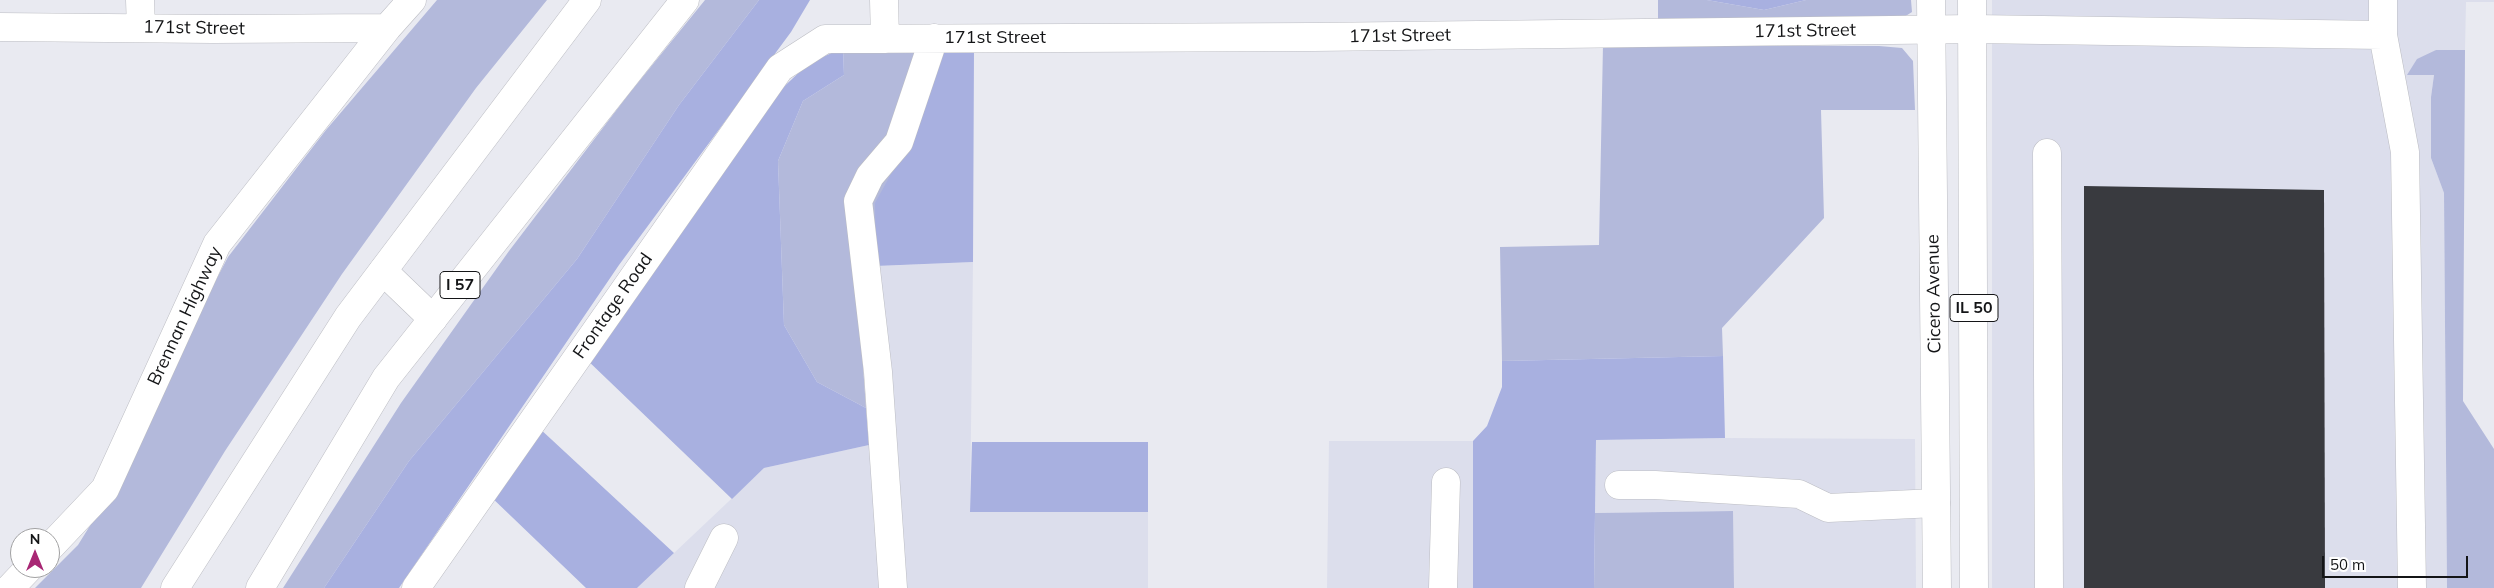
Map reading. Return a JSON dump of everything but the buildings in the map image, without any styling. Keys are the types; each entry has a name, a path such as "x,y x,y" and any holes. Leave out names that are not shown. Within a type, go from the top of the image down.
{"main road":[{"path":"140,0 141,28"},
{"name":"Brennan Highway","path":"60,536 105,489 218,244 387,28 412,0"},
{"path":"175,588 348,316 586,0"},
{"name":"I 57","path":"260,588 386,378 685,0"},
{"path":"884,0 885,39"},
{"name":"Cicero Avenue","path":"1931,0 1937,588"},
{"name":"IL 50","path":"1972,0 1974,29 1974,588"},
{"path":"2383,0 2384,35 2404,152 2412,588"},
{"name":"171st Street","path":"0,26 387,28"},
{"name":"171st Street","path":"825,39 1974,29 2384,35"},
{"path":"893,588 878,372 858,201 870,176 899,142 934,38"},
{"name":"Frontage Road","path":"416,588 780,68 825,39"},
{"path":"2047,154 2049,588"},
{"path":"383,270 433,319"},
{"path":"1443,588 1446,482"},
{"path":"1619,484 1655,484 1799,494 1828,508 1936,504"},
{"path":"698,588 724,538"},
{"path":"10,588 20,578"}],"shaded area":[{"path":"437,0 547,0 476,88 342,274 225,451 141,588 35,588 45,578 60,578 60,563 78,545 130,461 187,335 228,257 326,130"},
{"path":"705,0 759,0 679,105 577,259 409,461 324,588 283,588 401,403 509,251 628,95"},
{"path":"759,0 810,0 791,32 619,265 399,588 324,588 409,461 577,259 679,105"},
{"path":"1658,0 1707,0 1764,10 1806,0 1911,0 1912,12 1893,24 1658,28"},
{"path":"1707,0 1806,0 1764,10"},
{"path":"1992,0 2494,0 2494,2 2466,2 2465,50 2436,50 2408,75 2434,75 2431,97 2431,158 2444,193 2447,588 1992,588"},
{"path":"1603,45 1879,46 1902,48 1913,61 1915,110 1821,110 1824,218 1722,328 1723,356 1502,361 1500,247 1599,245"},
{"path":"843,48 939,50 876,266 856,267 866,408 817,382 784,325 778,161 803,101 844,75"},
{"path":"843,48 844,75 803,101 778,161 784,325 817,382 866,408 869,445 764,468 732,499 584,357 773,97 809,63"},
{"path":"974,49 973,262 876,266 875,203 912,136 939,50"},
{"path":"2436,50 2465,50 2463,401 2494,449 2494,588 2447,588 2444,193 2431,158 2431,97 2434,75 2407,75 2417,59"},
{"path":"973,262 970,512 1148,512 1148,588 637,588 764,468 869,445 856,267"},
{"path":"1723,356 1725,438 1596,440 1594,588 1473,588 1473,441 1487,426 1502,387 1502,361"},
{"path":"538,427 674,553 637,588 586,588 488,494"},
{"path":"1725,438 1915,439 1916,588 1734,588 1732,511 1595,513 1596,440"},
{"path":"1329,441 1473,441 1473,588 1327,588"},
{"path":"972,442 1148,442 1148,512 970,512"},
{"path":"1733,511 1734,588 1594,588 1595,513"}]}
